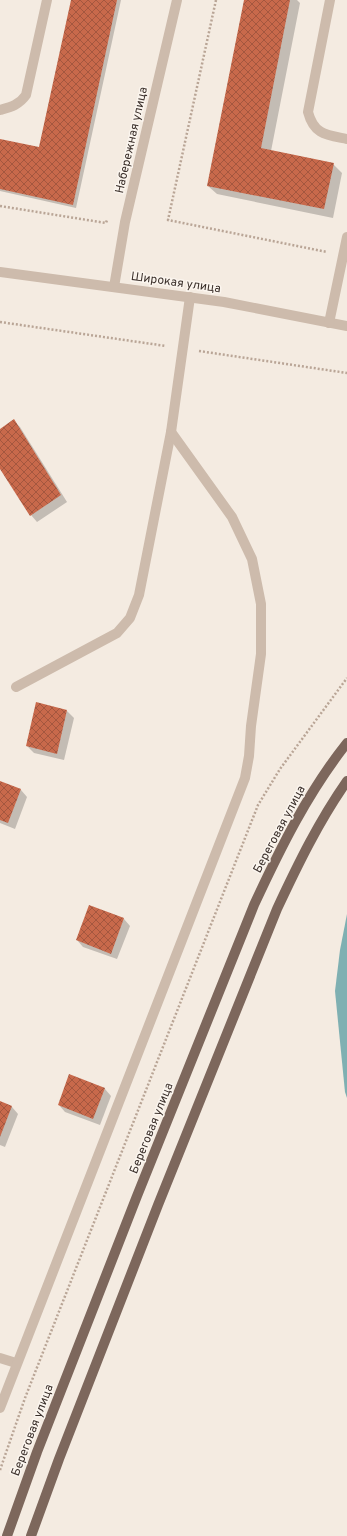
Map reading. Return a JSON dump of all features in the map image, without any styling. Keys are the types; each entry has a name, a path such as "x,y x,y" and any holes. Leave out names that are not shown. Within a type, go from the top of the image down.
{"main road":[{"name":"Береговая улица","path":"7,1536 37,1452 254,905 287,836 303,808 347,743"},
{"path":"31,1536 59,1459 155,1212 271,923 297,865 311,839 347,781"}],"street":[{"path":"0,110 15,106 22,101 26,95 47,0"},
{"name":"Набережная улица","path":"114,286 125,222 178,0"},
{"path":"330,0 308,112 310,122 317,130 326,135 347,139"},
{"path":"329,323 347,237"},
{"name":"Широкая улица","path":"0,272 190,297 347,326"},
{"path":"16,687 117,632 130,618 139,595 171,432 190,297"},
{"path":"0,1408 16,1363 246,778 251,726 261,654 261,604 252,559 232,517 171,432"},
{"path":"0,1358 16,1363"}],"path":[{"path":"216,0 168,220 343,256"},
{"path":"0,206 106,223 108,216"},
{"path":"0,1470 25,1398 258,805 280,769 347,678"}],"water":[{"path":"347,914 347,1098 345,1092 335,991 340,950"}],"building":[{"path":"71,0 117,0 73,205 0,189 0,139 39,147"},
{"path":"244,0 290,0 261,148 334,163 324,209 207,186"},
{"path":"14,419 61,495 30,516 0,469 0,429"},
{"path":"36,702 67,710 57,754 26,746"},
{"path":"0,781 21,789 8,823 0,820"},
{"path":"89,905 124,918 111,954 76,940"},
{"path":"69,1074 105,1088 93,1119 58,1105"},
{"path":"0,1101 12,1106 0,1137"}]}
